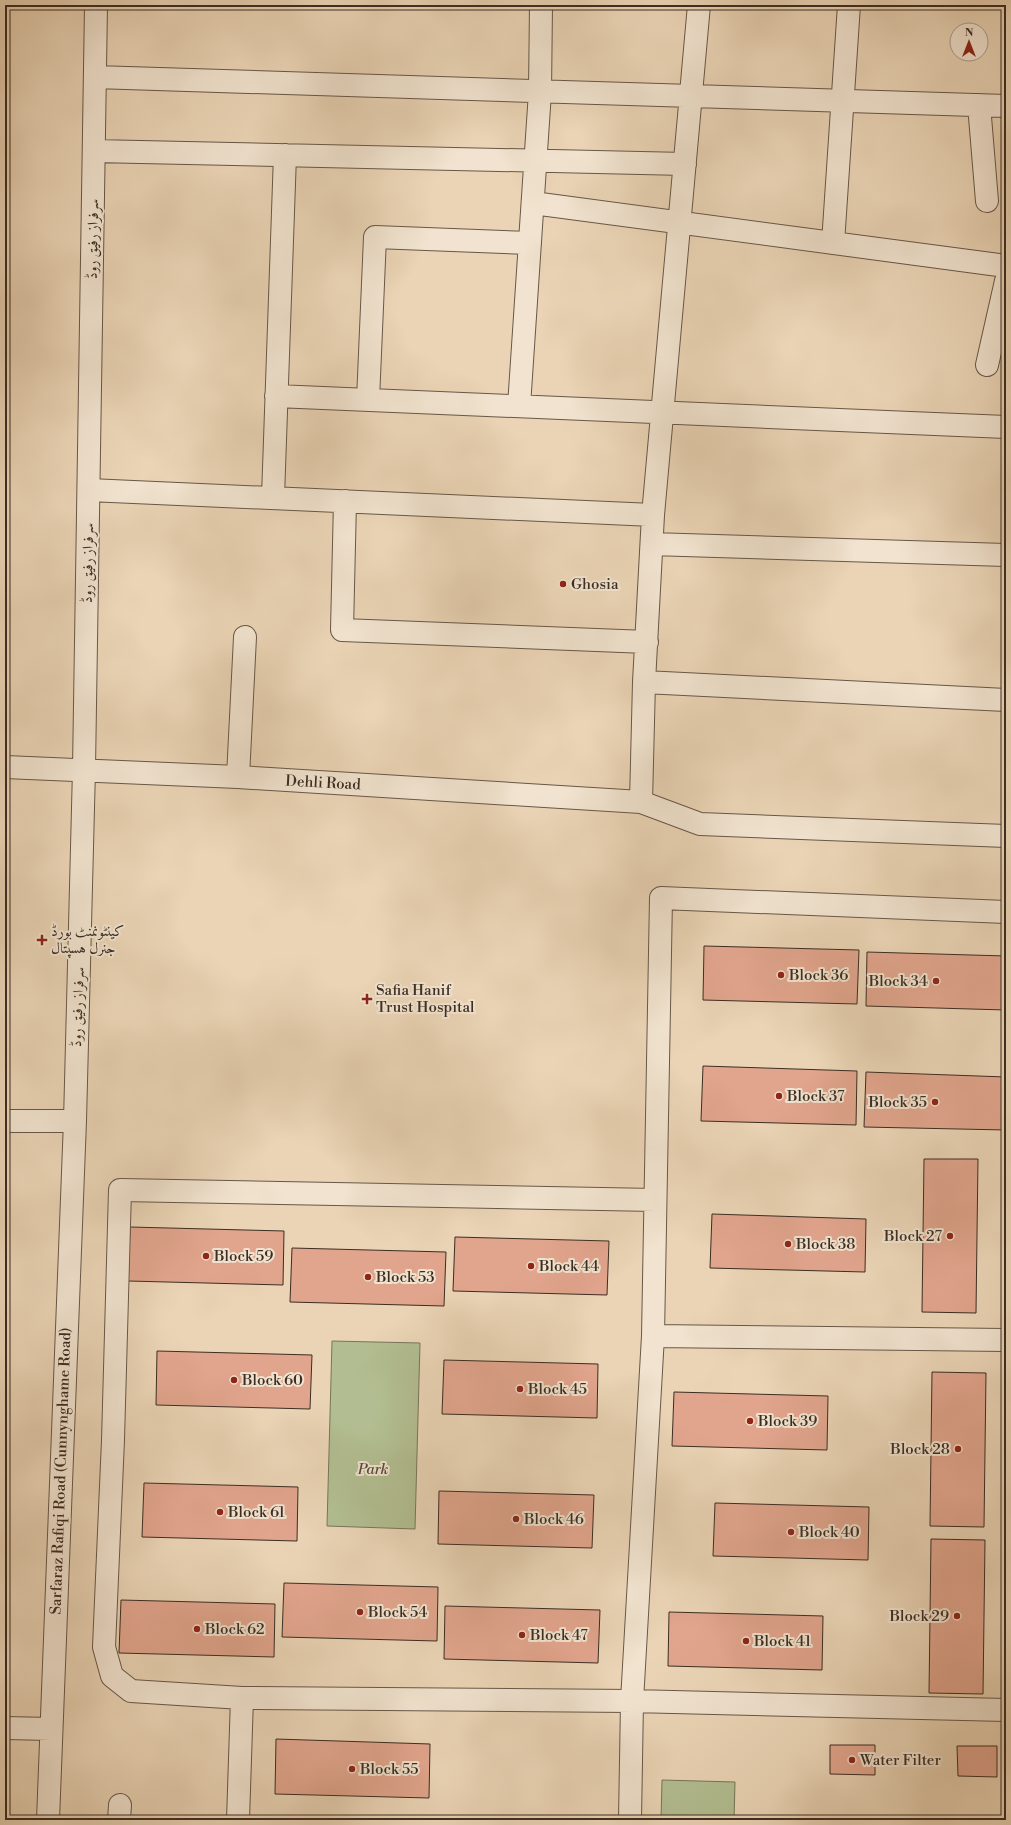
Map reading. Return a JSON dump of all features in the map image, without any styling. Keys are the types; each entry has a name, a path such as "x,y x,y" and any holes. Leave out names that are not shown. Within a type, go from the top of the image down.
{"street":[{"name":"سرفراز رفیق روڈ","path":"75,1121 84,769 96,5"},
{"path":"519,406 540,92 541,5"},
{"path":"641,802 644,682 654,515 699,5"},
{"path":"832,243 849,5"},
{"path":"95,77 842,102 1006,106"},
{"path":"979,106 988,202"},
{"path":"94,151 685,164"},
{"path":"273,498 285,155"},
{"path":"532,203 1006,266"},
{"path":"368,400 375,237 530,243"},
{"path":"987,365 1006,281"},
{"path":"276,396 1006,427"},
{"path":"89,490 654,515"},
{"path":"345,501 342,630 647,642"},
{"path":"652,544 1006,555"},
{"path":"238,777 246,637"},
{"path":"644,682 1006,700"},
{"name":"Dehli Road","path":"5,767 84,769 238,777 641,802 700,824 1006,836"},
{"path":"630,1820 632,1701 653,1336 661,898 1006,912"},
{"path":"5,1121 75,1121"},
{"name":"Sarfaraz Rafiqi Road (Cunnynghame Road)","path":"48,1820 75,1121"},
{"path":"655,1200 120,1190 113,1440 104,1647 112,1676 130,1691 242,1698 632,1701 1006,1710"},
{"path":"653,1336 1006,1340"},
{"path":"238,1820 242,1698"},
{"path":"5,1728 51,1729"}],"green space":[{"name":"Park","path":"332,1341 420,1343 415,1529 327,1526"},
{"path":"662,1780 735,1782 734,1820 661,1820"}],"building":[{"name":"Block 36","path":"704,946 859,950 857,1004 703,1000"},
{"name":"Block 34","path":"867,952 1006,956 1006,1010 866,1006"},
{"name":"Block 37","path":"703,1066 857,1071 856,1125 701,1121"},
{"name":"Block 35","path":"866,1072 1006,1077 1006,1130 864,1127"},
{"name":"Block 27","path":"924,1159 978,1159 976,1313 922,1312"},
{"name":"Block 38","path":"712,1214 866,1219 865,1272 710,1268"},
{"name":"Block 59","path":"130,1227 284,1231 283,1285 128,1281"},
{"name":"Block 44","path":"455,1237 609,1241 607,1295 453,1291"},
{"name":"Block 53","path":"292,1248 446,1252 444,1306 290,1302"},
{"name":"Block 60","path":"157,1351 312,1355 310,1409 156,1405"},
{"name":"Block 45","path":"444,1360 598,1364 597,1418 442,1414"},
{"name":"Block 28","path":"932,1372 986,1373 984,1527 930,1526"},
{"name":"Block 39","path":"674,1392 828,1396 827,1450 672,1446"},
{"name":"Block 61","path":"144,1483 298,1487 297,1541 142,1537"},
{"name":"Block 46","path":"439,1491 594,1495 592,1548 438,1544"},
{"name":"Block 40","path":"715,1503 869,1507 868,1560 713,1556"},
{"name":"Block 29","path":"931,1539 985,1540 983,1694 929,1693"},
{"name":"Block 54","path":"284,1583 438,1587 437,1641 282,1637"},
{"name":"Block 62","path":"121,1600 275,1604 274,1657 119,1653"},
{"name":"Block 47","path":"445,1606 600,1610 598,1663 444,1659"},
{"name":"Block 41","path":"669,1612 823,1616 822,1670 668,1666"},
{"name":"Block 55","path":"276,1739 430,1744 429,1798 275,1794"},
{"name":"Water Filter","path":"830,1745 875,1745 875,1775 830,1774"},
{"path":"957,1746 997,1746 997,1777 958,1776"}],"place":[{"name":"Ghosia","path":"563,584"},
{"name":"کینٹونمنٹ بورڈ جنرل ہسپتال","path":"42,940"},
{"name":"Block 36","path":"781,975"},
{"name":"Block 34","path":"936,981"},
{"name":"Safia Hanif Trust Hospital","path":"367,999"},
{"name":"Block 37","path":"779,1096"},
{"name":"Block 35","path":"935,1102"},
{"name":"Block 27","path":"950,1236"},
{"name":"Block 38","path":"788,1244"},
{"name":"Block 59","path":"206,1256"},
{"name":"Block 44","path":"531,1266"},
{"name":"Block 53","path":"368,1277"},
{"name":"Block 60","path":"234,1380"},
{"name":"Block 45","path":"520,1389"},
{"name":"Block 39","path":"750,1421"},
{"name":"Block 28","path":"958,1449"},
{"name":"Block 61","path":"220,1512"},
{"name":"Block 46","path":"516,1519"},
{"name":"Block 40","path":"791,1532"},
{"name":"Block 54","path":"360,1612"},
{"name":"Block 29","path":"957,1616"},
{"name":"Block 62","path":"197,1629"},
{"name":"Block 47","path":"522,1635"},
{"name":"Block 41","path":"746,1641"},
{"name":"Water Filter","path":"852,1760"},
{"name":"Block 55","path":"352,1769"}]}
